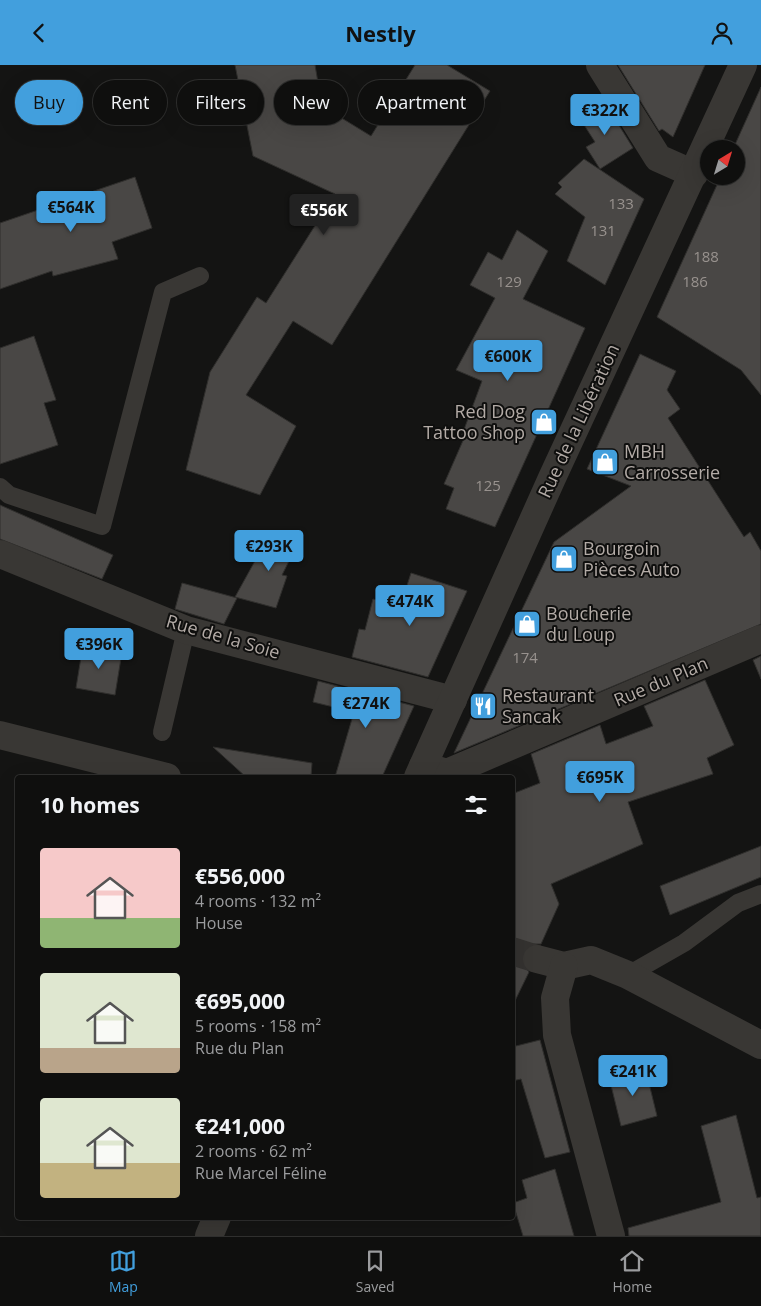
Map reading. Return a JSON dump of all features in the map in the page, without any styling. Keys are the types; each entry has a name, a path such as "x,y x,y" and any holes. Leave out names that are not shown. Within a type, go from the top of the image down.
{"street":[{"path":"600,65 658,158 694,174"},
{"name":"Rue de la Libération","path":"420,772 556,469 744,65"},
{"name":"Rue de la Soie","path":"0,553 186,630 453,700"},
{"name":"Rue du Plan","path":"420,772 447,773 761,639"},
{"path":"0,735 159,775"},
{"path":"537,959 564,965 591,960 628,975 761,1045"},
{"path":"564,965 555,998 556,1035 611,1236"},
{"path":"209,1236 216,1220"}],"lane":[{"path":"0,487 9,495 102,526 163,292 200,276"},
{"path":"162,732 186,630"},
{"path":"628,975 684,943 738,903 761,894"}],"building":[{"path":"235,65 315,65 318,80 274,80 274,125 348,125 348,122 371,136 378,125 469,125 332,345 293,321 246,395 296,426 260,495 186,470 210,372 257,297 266,303 335,194 253,156 247,125 264,125 264,80 238,80"},
{"path":"415,65 447,65 472,80 406,80"},
{"path":"618,65 705,65 673,137 662,129 659,131"},
{"path":"484,87 490,91 484,101"},
{"path":"761,87 761,395 741,370 657,317 717,185 745,185 745,140 737,140"},
{"path":"604,101 633,148 600,169 586,147 595,142 579,117"},
{"path":"584,159 644,199 605,285 567,261 585,217 555,194 562,187 558,183"},
{"path":"135,177 152,228 112,242 118,259 53,276 52,271 0,289 0,223"},
{"path":"517,230 548,251 523,299 585,328 495,527 446,509 454,488 444,484 465,436 462,435 482,381 456,370 495,298 470,285 488,252 502,260"},
{"path":"34,336 56,400 44,403 58,445 0,464 0,348"},
{"path":"640,354 676,371 667,390 680,409 668,418 744,537 750,532 761,551 761,624 454,753 554,542 631,486 587,469"},
{"path":"0,505 113,555 102,579 0,539"},
{"path":"271,532 299,541 282,575 287,576 276,608 235,597"},
{"path":"411,573 467,591 428,677 352,657 359,629 365,630 373,599 398,606 400,597 403,598"},
{"path":"182,583 237,598 224,624 175,609"},
{"path":"83,645 122,652 115,695 76,688"},
{"path":"761,656 761,679 753,660"},
{"path":"705,680 734,745 707,758 713,774 628,802 643,844 551,884 559,904 541,944 532,944 526,948 522,955 522,964 529,972 515,1001 515,793 540,783 531,754 600,725 606,744 653,726 644,706"},
{"path":"318,681 414,706 383,775 336,775 354,712 313,702"},
{"path":"213,747 312,763 311,775 244,775"},
{"path":"761,846 761,877 670,915 660,886"},
{"path":"540,1040 570,1152 545,1158 521,1079 515,1080 515,1046"},
{"path":"645,1067 657,1116 621,1126 609,1077"},
{"path":"736,1115 757,1198 761,1197 761,1236 629,1236 628,1228 721,1202 701,1126"},
{"path":"555,1169 574,1236 523,1236 515,1210 515,1202 527,1198 522,1180"}],"tunnel":[{"path":"515,952 537,959"}],"place":[{"name":"Red Dog Tattoo Shop","path":"544,422"},
{"name":"MBH Carrosserie","path":"605,462"},
{"name":"Bourgoin Pièces Auto","path":"564,559"},
{"name":"Boucherie du Loup","path":"527,624"},
{"name":"Restaurant Sancak","path":"483,706"}]}
